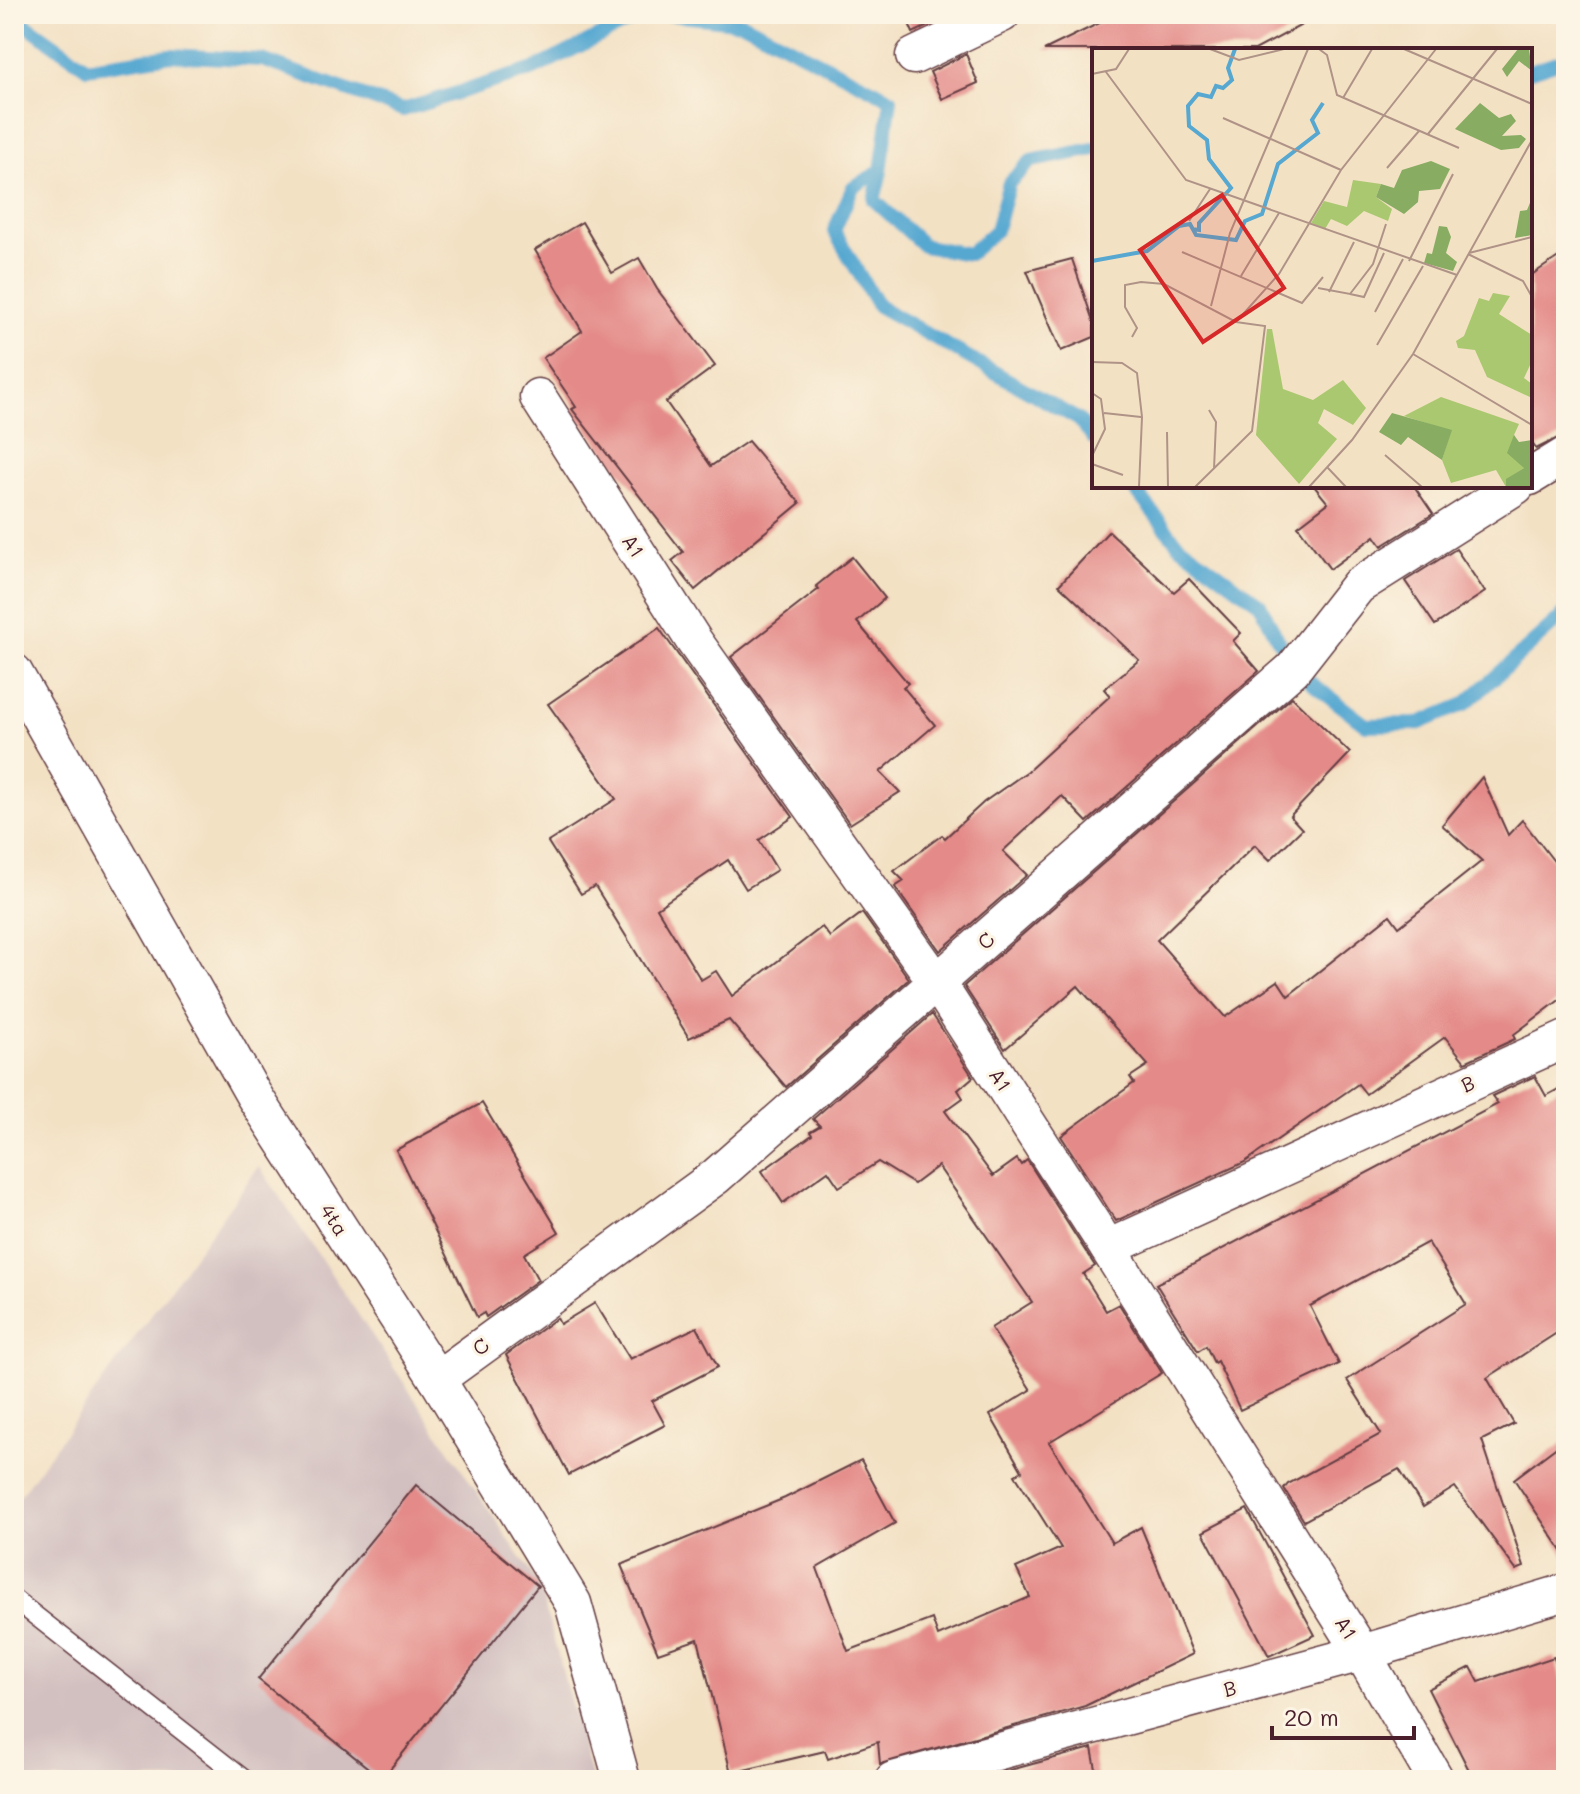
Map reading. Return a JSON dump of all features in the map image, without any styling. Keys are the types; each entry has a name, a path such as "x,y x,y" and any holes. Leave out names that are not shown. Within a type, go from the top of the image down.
{"street":[{"path":"914,56 1002,14"},
{"name":"A1","path":"538,397 694,641 938,984 1362,1653 1436,1780"},
{"path":"1532,476 1566,455"},
{"name":"C","path":"437,1379 715,1177 1293,669 1358,586 1513,488"},
{"name":"4ta","path":"14,672 253,1094 437,1379 573,1603 622,1780"},
{"name":"B","path":"1108,1248 1566,1039"},
{"name":"B","path":"893,1780 1362,1653 1566,1592"}],"lane":[{"path":"14,1599 245,1780"}],"shaded area":[{"path":"259,1166 539,1585 592,1780 14,1780 14,1504"}],"building":[{"path":"905,14 948,14 949,16 913,33"},
{"path":"1118,14 1322,14 1259,48 1044,50"},
{"path":"966,54 978,83 942,99 930,72"},
{"path":"582,222 612,273 639,258 657,289 715,366 666,402 711,466 748,441 800,503 695,590 672,561 683,552 572,409 576,407 543,358 582,331 535,250"},
{"path":"1566,252 1566,434 1536,449 1532,443 1532,275"},
{"path":"1072,259 1092,318 1092,338 1061,351 1027,271"},
{"path":"1316,488 1415,488 1433,514 1382,546 1375,536 1330,569 1298,526 1328,503"},
{"path":"1109,531 1174,592 1189,579 1241,633 1233,641 1259,671 1087,822 1062,796 1003,851 1027,875 940,951 895,887 904,881 894,871 942,835 945,838 984,802 1028,771 1110,696 1104,689 1139,660 1059,585"},
{"path":"1456,549 1485,592 1435,625 1405,581"},
{"path":"852,557 885,598 857,622 908,683 903,687 935,725 880,772 900,792 850,824 731,657 819,589 816,586"},
{"path":"659,628 793,817 759,840 777,870 746,889 728,860 657,908 701,980 716,971 732,996 822,927 830,937 862,913 909,979 786,1087 729,1020 689,1038 595,886 581,894 548,842 616,799 548,704"},
{"path":"1292,697 1350,753 1290,816 1302,829 1270,860 1255,845 1157,940 1225,1017 1278,981 1288,996 1390,915 1399,927 1482,861 1442,825 1482,777 1508,835 1522,820 1566,877 1566,995 1513,1035 1515,1039 1465,1062 1445,1037 1366,1094 1358,1084 1245,1162 1116,1221 1061,1136 1134,1083 1130,1077 1148,1065 1078,986 1005,1049 964,986"},
{"path":"932,1014 973,1077 958,1090 963,1098 945,1111 993,1176 1017,1159 1021,1165 1027,1160 1095,1266 1083,1274 1106,1311 1119,1304 1162,1373 1049,1442 1112,1543 1141,1527 1193,1654 1085,1706 880,1764 878,1742 828,1759 825,1751 731,1773 698,1639 658,1653 621,1565 785,1498 861,1460 895,1523 817,1568 848,1651 932,1619 938,1636 1030,1597 1016,1568 1061,1548 1015,1475 1022,1471 990,1415 1031,1390 991,1328 1032,1302 938,1166 914,1184 878,1162 839,1187 828,1171 783,1203 762,1171 812,1135 810,1132 820,1126 813,1119"},
{"path":"1535,1076 1546,1096 1566,1085 1566,1327 1487,1378 1514,1424 1482,1440 1524,1567 1516,1570 1455,1487 1423,1507 1399,1469 1304,1521 1284,1489 1288,1484 1381,1434 1347,1380 1466,1304 1428,1242 1310,1306 1339,1364 1240,1410 1217,1361 1214,1363 1206,1346 1198,1351 1156,1284 1498,1104 1492,1096"},
{"path":"482,1103 559,1232 524,1254 538,1280 486,1317 484,1313 477,1317 396,1150"},
{"path":"595,1303 630,1359 697,1327 718,1367 652,1401 665,1425 569,1475 506,1355 557,1318 560,1324"},
{"path":"1566,1440 1566,1557 1514,1479"},
{"path":"416,1485 538,1586 382,1779 258,1679"},
{"path":"1247,1509 1315,1635 1269,1656 1203,1532"},
{"path":"1554,1657 1566,1692 1566,1780 1474,1780 1428,1689 1471,1667 1479,1682"},
{"path":"1092,1748 1098,1780 973,1780"}],"waterway":[{"path":"14,16 87,68 170,55 262,60 403,110 534,69 644,14"},
{"path":"665,14 743,23 891,99 881,171 853,187 834,231 878,306 1079,420 1092,436"},
{"path":"1532,70 1566,59"},
{"path":"881,171 874,200 924,246 969,254 996,230 1009,183 1031,161 1092,149"},
{"path":"1134,488 1178,544 1260,604 1293,669 1366,725 1417,724 1465,704 1566,613"}]}
